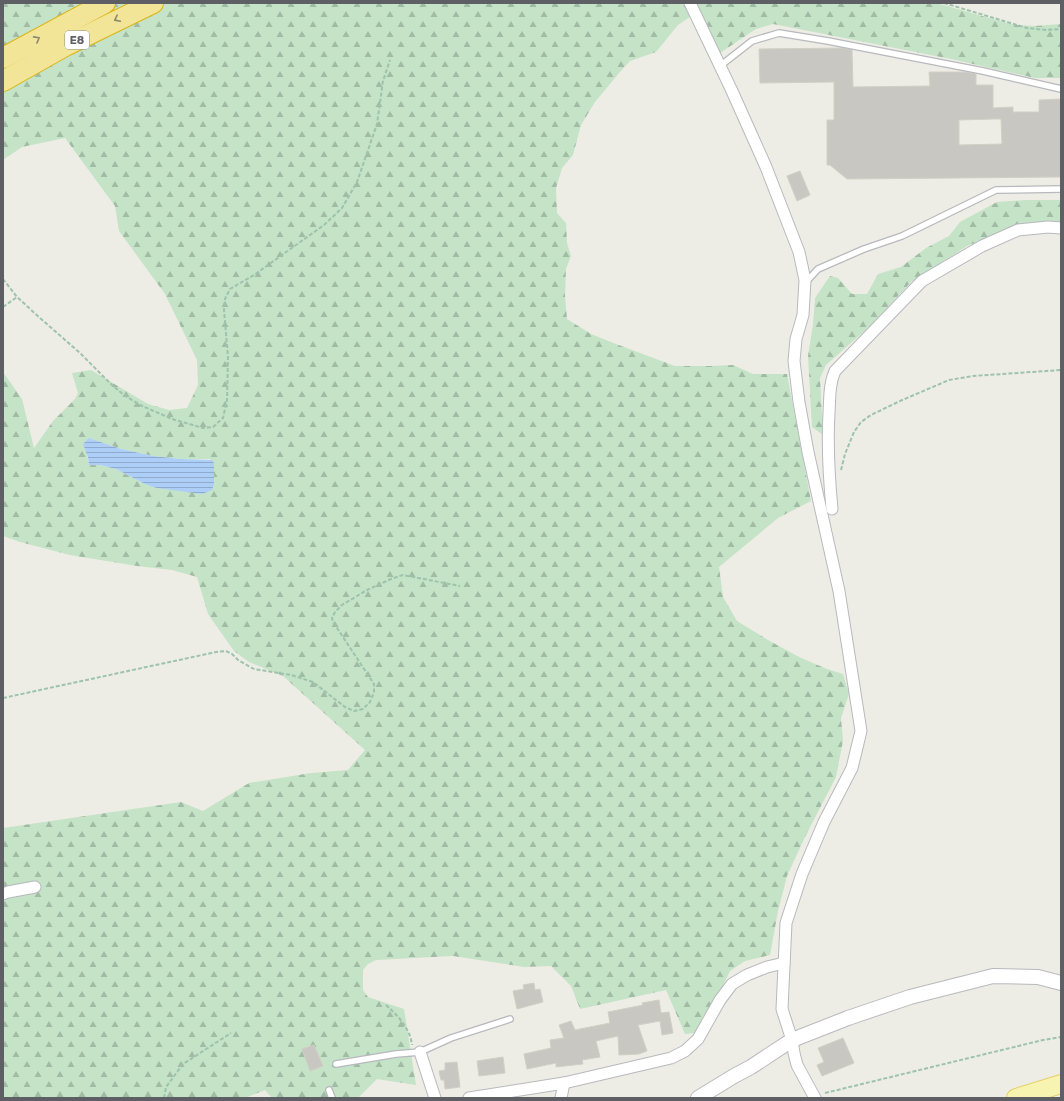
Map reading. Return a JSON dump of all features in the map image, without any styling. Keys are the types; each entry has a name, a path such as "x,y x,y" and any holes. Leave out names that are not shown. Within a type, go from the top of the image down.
{"highway":[{"name":"E8","path":"3,58 105,3"},
{"name":"E8","path":"3,81 65,46 153,3"}],"main road":[{"path":"1016,1098 1061,1084"}],"street":[{"path":"690,3 766,167 799,252 805,283 803,314 796,339 794,361 799,402 808,452 839,591 860,731 852,768 824,822 802,874 786,923 782,1009 792,1040 797,1065 815,1097"},
{"path":"832,509 828,474 828,434 830,381 835,371 922,281 982,246 1018,230 1048,227 1061,228"},
{"path":"3,894 35,887"},
{"path":"469,1098 564,1083 671,1058 685,1052 698,1039 720,1000 732,984 747,975 767,967 784,963"},
{"path":"698,1098 751,1067 792,1040 848,1018 910,997 993,976 1038,977 1061,983"},
{"path":"416,1052 435,1098"},
{"path":"561,1098 564,1083"}],"lane":[{"path":"720,66 752,41 779,33 975,70 1061,89"},
{"path":"805,283 818,269 864,249 902,236 996,190 1061,189"},
{"path":"336,1064 416,1052 451,1038 510,1019"},
{"path":"329,1090 332,1098"}],"path":[{"path":"944,3 1027,28 1046,30 1061,29"},
{"path":"3,279 17,297 80,352 112,385 124,395 140,405 172,419 203,428 213,427 223,418 228,400 228,357 224,310 225,299 230,289 254,275 324,225 342,208 357,182 378,124 383,81 390,60"},
{"path":"3,307 17,297"},
{"path":"840,475 845,454 854,432 861,422 871,414 949,380 973,376 1061,370"},
{"path":"3,698 226,651 254,669 291,675 313,682 345,707 354,711 363,709 370,702 374,692 374,684 333,622 332,618 335,612 342,605 367,590 403,575 460,586"},
{"path":"386,1005 406,1027 416,1052"},
{"path":"164,1098 166,1087 183,1064 231,1033"},
{"path":"815,1097 1043,1040 1061,1037"}],"green space":[{"path":"3,3 936,3 1014,25 1035,26 1061,24 1061,78 1035,78 951,59 773,24 756,29 720,53 700,10 678,25 656,52 630,61 619,73 595,102 581,125 573,155 562,168 556,188 557,213 566,223 567,243 571,256 566,269 565,296 567,319 591,334 675,366 733,365 753,374 787,374 811,501 778,518 719,567 723,597 737,621 799,657 843,674 849,694 841,718 843,741 836,777 787,876 778,911 770,955 745,961 730,971 702,1028 695,1033 685,1034 666,990 580,1009 571,986 551,966 524,967 453,956 376,960 368,964 363,970 363,990 368,997 404,1009 416,1085 377,1079 358,1098 272,1098 265,1090 245,1098 3,1098 3,828 181,802 203,811 249,783 311,773 348,770 365,750 283,676 249,662 234,651 208,614 197,577 172,570 70,555 3,536 3,372 22,399 34,448 53,421 75,399 78,393 72,373 91,370 148,404 169,410 187,408 198,385 197,360 165,294 119,231 115,206 65,138 22,147 3,160","holes":["89,438 121,449 153,456 181,459 210,459 214,463 213,477 202,494 147,485 116,469 100,465 89,465 87,453"]},
{"path":"1061,200 1061,223 1017,226 967,246 911,282 869,327 826,365 820,378 823,435 812,427 808,356 815,298 830,276 838,278 852,294 867,294 878,274 901,267 926,248 949,236 960,222 997,202"}],"water":[{"path":"89,438 121,449 153,456 212,460 214,463 214,484 212,490 202,494 157,488 147,485 116,469 100,465 89,465 88,457 83,444"}],"building":[{"path":"842,48 852,50 853,87 930,86 929,72 964,72 976,74 976,85 993,85 993,108 1013,107 1013,112 1039,112 1039,100 1061,99 1061,177 847,179 830,165 827,165 827,120 834,120 834,82 760,83 759,49","holes":["1001,119 1002,144 959,145 959,120"]},
{"path":"800,171 810,195 797,201 787,176"},
{"path":"534,983 535,990 540,989 543,1002 517,1009 513,991 524,989 523,985"},
{"path":"659,1000 661,1013 669,1012 673,1033 662,1035 660,1021 638,1025 647,1051 639,1054 619,1055 618,1036 596,1041 600,1057 582,1060 583,1064 556,1067 556,1063 527,1069 524,1054 551,1048 550,1040 564,1038 559,1025 571,1021 575,1030 610,1023 608,1012 643,1005 642,1003"},
{"path":"843,1038 854,1063 822,1076 817,1065 824,1062 818,1048"},
{"path":"314,1045 323,1066 310,1071 302,1049"},
{"path":"503,1057 505,1073 479,1076 477,1061"},
{"path":"457,1062 460,1087 445,1089 444,1080 441,1080 439,1071 445,1070 445,1063"}]}
